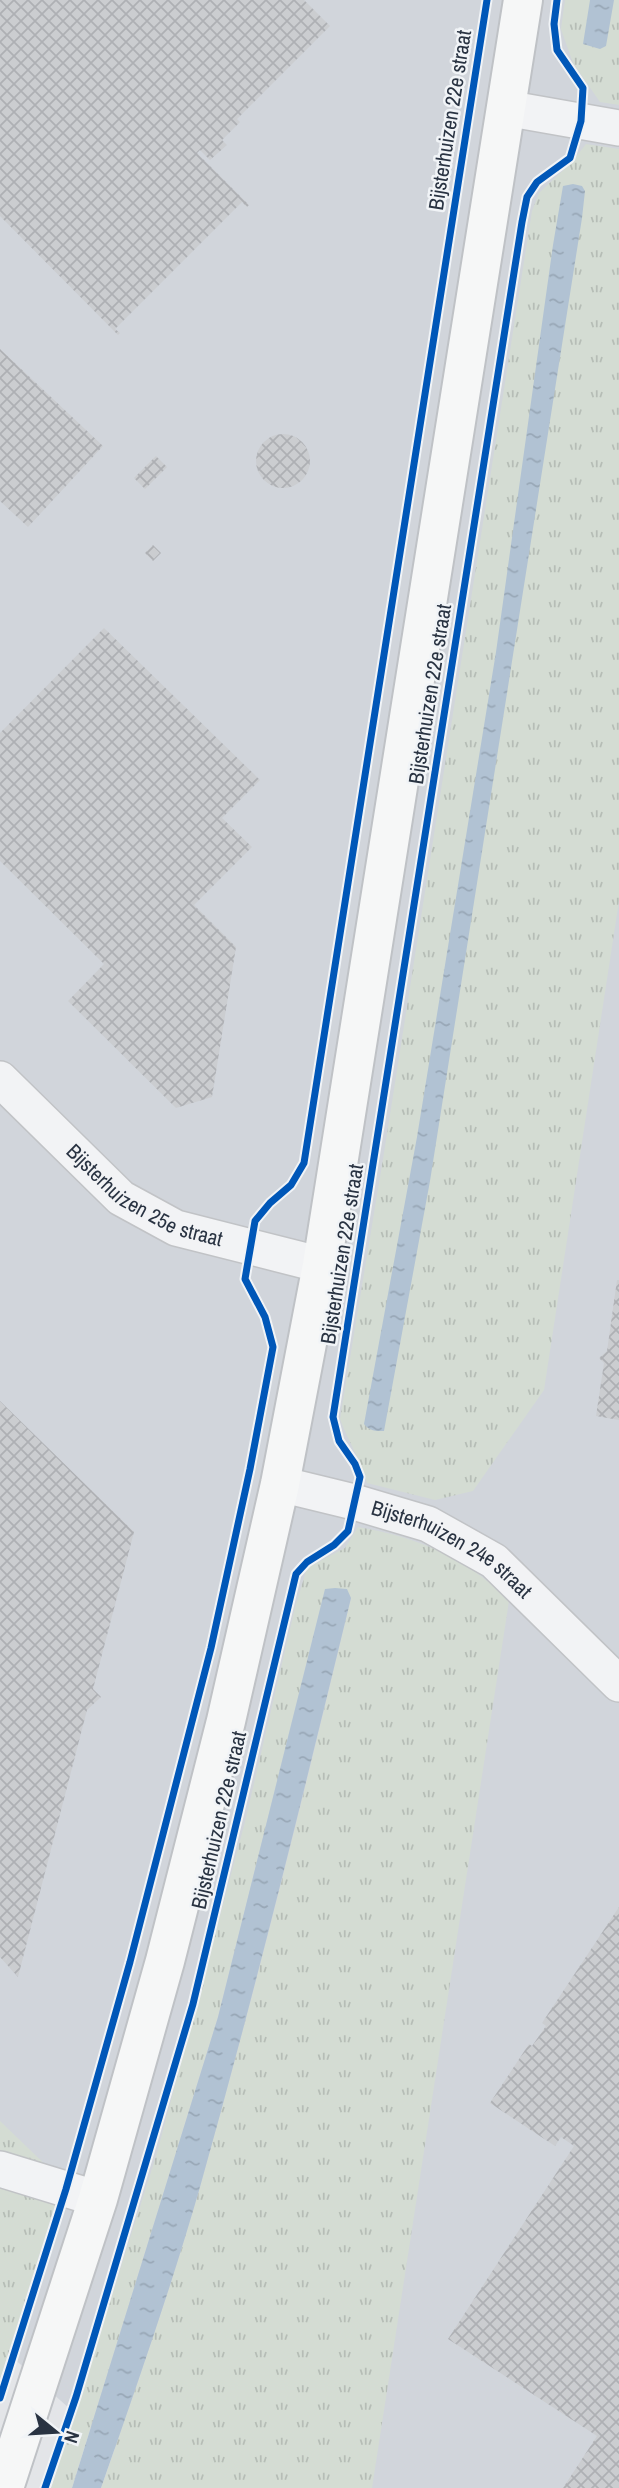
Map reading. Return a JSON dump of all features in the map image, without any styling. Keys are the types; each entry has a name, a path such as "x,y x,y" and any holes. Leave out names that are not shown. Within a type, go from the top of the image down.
{"main road":[{"name":"Bijsterhuizen 22e straat","path":"4,2488 98,2199 172,1934 226,1721 280,1484 322,1265 523,0"}],"street":[{"path":"505,108 619,128"},
{"name":"Bijsterhuizen 25e straat","path":"0,1079 121,1198 176,1228 322,1265"},
{"name":"Bijsterhuizen 24e straat","path":"280,1484 428,1524 494,1561 619,1685"},
{"path":"0,2169 98,2199"}],"shaded area":[{"path":"0,0 619,0 619,2488 136,2488 141,2473 0,2346"}],"green space":[{"path":"565,0 619,0 619,105 600,102 573,63 561,29"},
{"path":"586,144 619,149 619,901 544,1390 473,1491 435,1500 367,1483 340,1419 532,211 539,193 572,162"},
{"path":"358,1527 400,1537 440,1551 476,1572 509,1601 372,2488 101,2488 200,2187 297,1820 351,1598 325,1590 218,2017 72,2488 51,2488 157,2153 245,1822 295,1608 307,1568 345,1548"},
{"path":"0,2121 56,2175 0,2159"},
{"path":"0,2179 56,2202 0,2380"}],"water":[{"path":"590,0 614,0 606,46 600,49 583,44"},
{"path":"563,186 582,186 585,191 582,218 430,1181 384,1431 375,1431 364,1424 417,1137 496,652 553,245"},
{"path":"325,1589 347,1589 351,1598 297,1820 200,2187 101,2488 72,2488 218,2017"}],"building":[{"path":"0,0 304,0 330,26 237,119 240,122 222,140 227,145 210,160 200,150 197,153 249,205 247,207 242,202 115,329 120,333 118,335 0,216"},
{"path":"0,349 103,446 28,527 0,501"},
{"path":"288,434 298,438 306,446 310,461 306,476 298,484 278,488 268,484 260,476 256,456 260,446 268,438"},
{"path":"156,456 167,467 145,489 134,478"},
{"path":"153,545 161,553 153,561 145,553"},
{"path":"104,628 260,780 222,818 252,847 194,905 236,947 212,1097 176,1108 68,1001 104,964 0,861 0,733"},
{"path":"617,1280 619,1420 596,1416 604,1363 599,1358 607,1351"},
{"path":"0,1401 134,1532 93,1689 101,1697 87,1710 18,1977 0,1957"},
{"path":"619,1907 619,2488 563,2488 597,2436 448,2339 574,2146 561,2137 555,2146 490,2103 529,2044 532,2046 546,2026 542,2023"}],"cycle path":[{"path":"0,2398 66,2189 130,1962 211,1648 250,1469 273,1347 265,1317 245,1279 255,1221 270,1203 291,1185 304,1163 487,0"},
{"path":"45,2488 76,2397 193,2004 296,1574 307,1562 334,1545 348,1531 360,1477 355,1464 339,1441 333,1417 522,222 527,197 537,182 570,158 581,121 583,88 557,50 554,24 557,0"}]}
